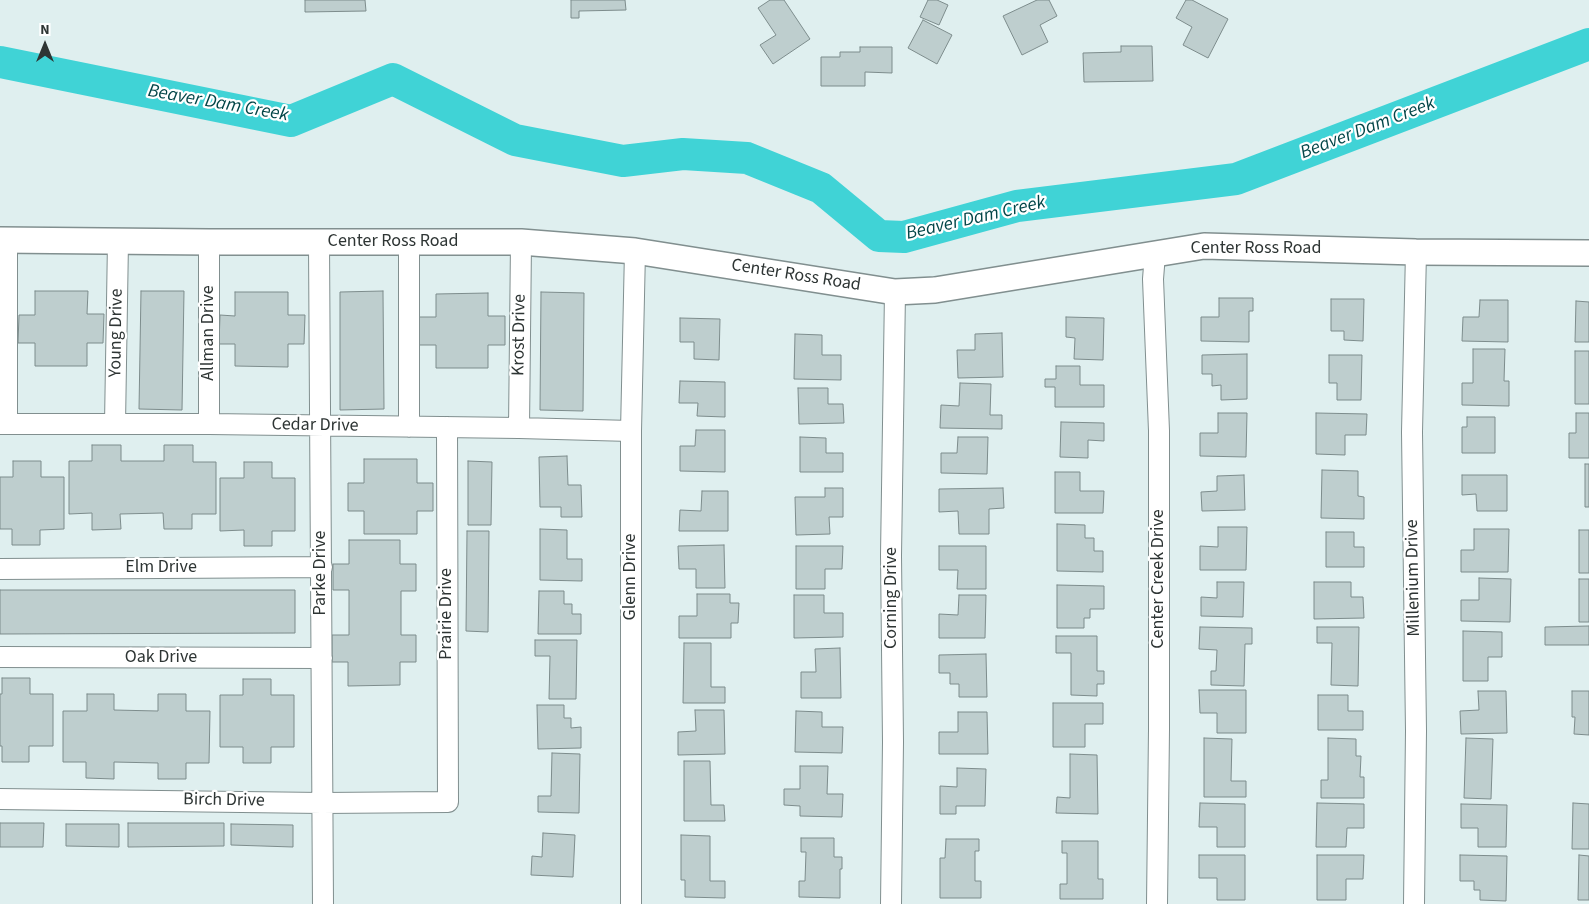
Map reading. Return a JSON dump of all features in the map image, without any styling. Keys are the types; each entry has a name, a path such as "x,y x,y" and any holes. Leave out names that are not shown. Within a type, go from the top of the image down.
{"street":[{"name":"Center Ross Road","path":"3,240 319,243 521,242 635,251 895,292 935,290 1204,246 1416,252 1589,253"},
{"path":"3,240 3,424"},
{"name":"Young Drive","path":"115,424 118,241"},
{"name":"Allman Drive","path":"209,242 209,424"},
{"name":"Krost Drive","path":"519,428 521,242"},
{"name":"Parke Drive","path":"319,243 322,566 322,904"},
{"path":"409,243 409,427"},
{"name":"Glenn Drive","path":"631,904 631,431 635,251"},
{"name":"Millenium Drive","path":"1414,904 1416,731 1412,432 1416,252"},
{"name":"Center Creek Drive","path":"1155,254 1153,280 1159,432 1157,904"},
{"name":"Corning Drive","path":"891,904 893,742 891,555 895,292"},
{"name":"Cedar Drive","path":"3,424 209,424 631,431"},
{"name":"Prairie Drive","path":"447,427 448,802"},
{"name":"Elm Drive","path":"0,568 322,566"},
{"name":"Oak Drive","path":"0,657 322,658"},
{"name":"Birch Drive","path":"0,799 322,803 448,802"}],"building":[{"path":"305,0 365,0 366,11 305,12"},
{"path":"571,0 625,0 626,10 579,11 579,18 571,18"},
{"path":"770,0 784,0 810,39 773,64 760,45 776,35 758,8"},
{"path":"928,0 937,0 948,5 939,25 920,17"},
{"path":"1037,0 1049,0 1057,16 1040,25 1048,42 1022,55 1003,16"},
{"path":"1186,0 1192,0 1228,19 1208,58 1183,45 1192,27 1176,18"},
{"path":"923,20 952,35 937,64 908,48"},
{"path":"1121,46 1152,46 1153,81 1084,82 1083,53 1121,52"},
{"path":"860,47 892,47 892,73 865,72 865,86 821,86 821,57 840,57 840,52 860,52"},
{"path":"35,291 88,291 87,314 104,314 103,343 87,343 87,366 35,366 35,343 18,343 19,315 35,315"},
{"path":"141,291 184,291 182,410 139,409"},
{"path":"383,291 384,409 340,410 340,292"},
{"path":"235,292 288,292 288,315 305,315 304,344 288,344 288,367 235,366 235,344 219,344 220,315 235,316"},
{"path":"541,292 584,293 583,411 540,410"},
{"path":"488,293 488,316 505,316 505,345 488,345 488,368 436,368 436,345 419,345 419,317 436,317 436,294"},
{"path":"1219,298 1253,298 1253,311 1249,311 1249,342 1201,341 1201,317 1219,317"},
{"path":"1331,299 1364,299 1363,341 1344,340 1344,331 1331,331"},
{"path":"1480,300 1508,300 1508,342 1462,341 1463,317 1479,317"},
{"path":"1576,301 1589,302 1589,342 1575,342"},
{"path":"1066,317 1104,318 1103,360 1074,359 1075,338 1066,337"},
{"path":"680,318 720,319 719,360 694,359 694,342 680,342"},
{"path":"1002,333 1003,377 958,378 957,350 975,350 975,334"},
{"path":"795,334 822,335 822,355 841,355 841,380 794,379"},
{"path":"1473,349 1505,349 1504,381 1509,381 1509,406 1462,405 1462,383 1473,383"},
{"path":"1575,351 1589,351 1589,404 1575,404"},
{"path":"1247,354 1247,399 1221,400 1221,385 1212,386 1212,374 1202,374 1202,355"},
{"path":"1329,355 1362,355 1361,400 1337,400 1337,383 1329,383"},
{"path":"1056,366 1080,366 1080,385 1104,385 1104,407 1055,407 1055,387 1045,387 1045,379 1056,379"},
{"path":"680,381 725,382 725,417 697,416 698,403 679,403"},
{"path":"960,383 991,384 990,415 1002,415 1002,429 940,428 941,405 959,406"},
{"path":"798,388 828,388 828,404 843,404 844,423 799,424"},
{"path":"1218,413 1247,413 1246,457 1200,456 1200,433 1218,433"},
{"path":"1316,413 1367,414 1366,435 1345,435 1345,455 1316,454"},
{"path":"1576,413 1589,413 1589,458 1569,458 1569,433 1576,433"},
{"path":"1467,417 1495,417 1495,453 1462,453 1462,427 1467,427"},
{"path":"1061,422 1104,423 1104,441 1088,440 1088,458 1060,457"},
{"path":"696,430 725,430 725,472 680,471 680,446 695,446"},
{"path":"800,437 826,438 826,453 843,453 843,472 800,472"},
{"path":"958,437 988,437 987,474 941,473 941,453 957,453"},
{"path":"92,445 121,445 121,461 164,461 164,445 193,445 193,462 216,462 216,514 192,514 192,529 164,529 163,513 120,514 121,529 92,530 92,513 69,514 69,461 92,461"},
{"path":"567,456 568,485 581,485 582,517 561,517 561,507 540,507 539,457"},
{"path":"364,459 417,459 417,483 433,483 433,511 417,511 417,534 364,534 364,511 348,511 348,483 364,483"},
{"path":"13,461 41,461 41,477 64,477 64,529 40,530 40,545 12,545 12,529 0,529 0,477 13,477"},
{"path":"468,461 492,462 491,525 468,525"},
{"path":"244,462 272,462 272,478 295,478 295,531 272,531 272,546 244,546 244,530 220,531 220,478 244,478"},
{"path":"1585,464 1589,464 1589,507 1585,507"},
{"path":"1322,470 1358,471 1358,496 1364,497 1364,519 1321,518"},
{"path":"1055,472 1080,472 1080,491 1104,491 1103,513 1055,513"},
{"path":"1244,475 1245,510 1202,511 1201,492 1217,491 1217,476"},
{"path":"1462,475 1507,475 1507,511 1477,511 1476,494 1462,495"},
{"path":"825,488 843,488 843,517 829,517 830,534 796,535 795,497 825,497"},
{"path":"1003,488 1004,508 989,509 989,534 959,534 958,511 939,512 939,489"},
{"path":"702,491 728,491 728,531 679,531 680,510 701,511"},
{"path":"1057,524 1085,525 1085,538 1094,538 1094,551 1103,551 1103,572 1057,571"},
{"path":"1218,527 1247,527 1246,570 1200,570 1200,546 1218,547"},
{"path":"540,529 567,530 567,559 582,559 582,581 540,580"},
{"path":"1474,529 1509,529 1508,572 1461,572 1461,550 1474,550"},
{"path":"1579,530 1589,530 1589,573 1579,573"},
{"path":"467,531 489,531 488,632 466,631"},
{"path":"1326,532 1354,532 1354,547 1364,547 1364,567 1326,567"},
{"path":"349,540 400,540 400,564 416,564 416,591 401,591 401,635 416,635 416,662 400,662 400,685 348,686 348,662 332,662 332,635 349,635 349,590 333,590 333,564 349,564"},
{"path":"724,545 725,588 696,588 696,569 679,569 678,546"},
{"path":"796,546 843,546 842,569 825,569 825,589 796,589"},
{"path":"939,546 986,546 986,589 957,589 958,570 939,570"},
{"path":"1479,578 1511,579 1510,622 1461,621 1461,600 1479,600"},
{"path":"1579,579 1589,579 1589,622 1579,622"},
{"path":"1217,582 1244,582 1243,617 1201,616 1201,597 1217,598"},
{"path":"1314,582 1351,582 1351,597 1363,597 1364,618 1314,619"},
{"path":"1057,585 1104,586 1104,609 1090,609 1090,618 1084,618 1084,628 1057,628"},
{"path":"0,590 295,590 295,633 0,634"},
{"path":"539,591 564,591 564,604 572,604 572,614 581,614 581,634 538,634"},
{"path":"697,594 730,594 730,603 739,603 738,623 731,623 731,638 679,638 679,616 697,616"},
{"path":"794,595 824,595 824,613 843,613 843,637 794,638"},
{"path":"959,595 986,595 985,638 939,638 939,614 958,615"},
{"path":"1589,626 1589,645 1545,645 1545,627"},
{"path":"1200,627 1252,628 1252,644 1245,644 1244,686 1211,685 1211,671 1216,671 1217,650 1199,649"},
{"path":"1317,627 1359,627 1358,686 1331,685 1332,643 1317,643"},
{"path":"1463,631 1502,632 1502,657 1488,657 1488,681 1463,681"},
{"path":"1056,636 1097,636 1097,671 1104,671 1104,684 1097,684 1097,696 1071,695 1071,653 1056,653"},
{"path":"535,640 577,640 576,699 549,699 550,656 535,656"},
{"path":"684,643 711,643 711,687 725,687 725,703 683,703"},
{"path":"840,648 841,698 801,698 801,672 816,672 815,649"},
{"path":"986,654 987,697 959,697 959,684 950,684 950,673 939,673 939,655"},
{"path":"2,678 30,678 30,694 53,694 53,746 29,746 29,762 2,762 2,746 0,746 0,694 2,694"},
{"path":"243,679 271,679 271,695 294,695 294,747 271,747 271,763 243,763 243,747 220,747 220,695 243,695"},
{"path":"1199,690 1246,690 1246,733 1217,733 1217,713 1200,713"},
{"path":"1478,691 1506,691 1507,733 1461,734 1460,711 1479,710"},
{"path":"1572,691 1589,691 1589,735 1574,734 1575,717 1572,717"},
{"path":"87,694 114,694 114,710 158,711 158,694 186,694 186,711 210,711 209,763 186,763 186,779 158,779 158,763 114,762 114,779 86,778 86,762 63,762 63,711 87,711"},
{"path":"1318,695 1348,695 1348,711 1363,711 1363,730 1318,730"},
{"path":"1053,703 1103,703 1103,724 1085,724 1085,747 1053,747"},
{"path":"537,705 564,705 564,718 571,718 571,728 581,727 581,748 538,749"},
{"path":"695,710 724,710 725,754 678,755 678,732 696,731"},
{"path":"796,711 822,712 822,727 843,727 842,753 795,752"},
{"path":"958,712 987,712 988,754 939,754 939,732 958,732"},
{"path":"1204,738 1232,739 1231,781 1246,781 1246,797 1204,797"},
{"path":"1328,738 1356,739 1356,756 1361,756 1360,777 1364,777 1364,798 1321,798 1321,780 1328,780"},
{"path":"1466,738 1493,739 1491,799 1464,798"},
{"path":"552,753 580,754 579,813 538,812 538,796 551,796"},
{"path":"1070,754 1097,755 1098,814 1056,813 1057,797 1070,798"},
{"path":"684,761 710,761 711,805 724,805 725,821 684,821"},
{"path":"800,766 828,766 827,794 843,794 842,817 800,816 800,806 784,805 784,789 800,789"},
{"path":"957,768 986,769 985,806 956,806 956,814 940,814 940,786 957,787"},
{"path":"1200,803 1245,804 1245,847 1217,847 1217,827 1199,827"},
{"path":"1317,803 1364,804 1364,828 1347,828 1346,847 1316,847"},
{"path":"1573,803 1589,804 1589,849 1572,849"},
{"path":"1461,804 1507,805 1506,847 1478,847 1478,828 1461,828"},
{"path":"0,823 44,823 43,847 0,847"},
{"path":"128,823 224,823 224,846 128,847"},
{"path":"66,824 119,824 119,847 66,846"},
{"path":"231,824 293,825 293,847 231,845"},
{"path":"543,833 575,835 573,877 531,875 532,856 542,857"},
{"path":"681,835 710,836 710,881 725,881 725,898 685,897 685,880 681,880"},
{"path":"801,838 834,838 834,857 842,857 840,898 799,897 799,881 805,881 806,852 801,852"},
{"path":"946,839 979,839 979,851 975,851 975,881 981,881 981,898 940,898 940,858 945,858"},
{"path":"1062,841 1098,841 1098,879 1103,879 1103,899 1060,899 1060,884 1067,884 1067,853 1062,853"},
{"path":"1199,855 1245,855 1245,900 1217,900 1217,878 1199,878"},
{"path":"1317,855 1364,855 1363,879 1346,879 1346,900 1317,900"},
{"path":"1460,855 1507,856 1506,901 1480,900 1480,890 1474,890 1474,881 1460,881"},
{"path":"1579,855 1589,856 1589,900 1578,900"}],"waterway":[{"name":"Beaver Dam Creek","path":"0,62 291,121 393,79 515,140 623,161 683,154 747,158 821,188 879,236 904,237 1017,206 1236,179 1589,44"}]}
